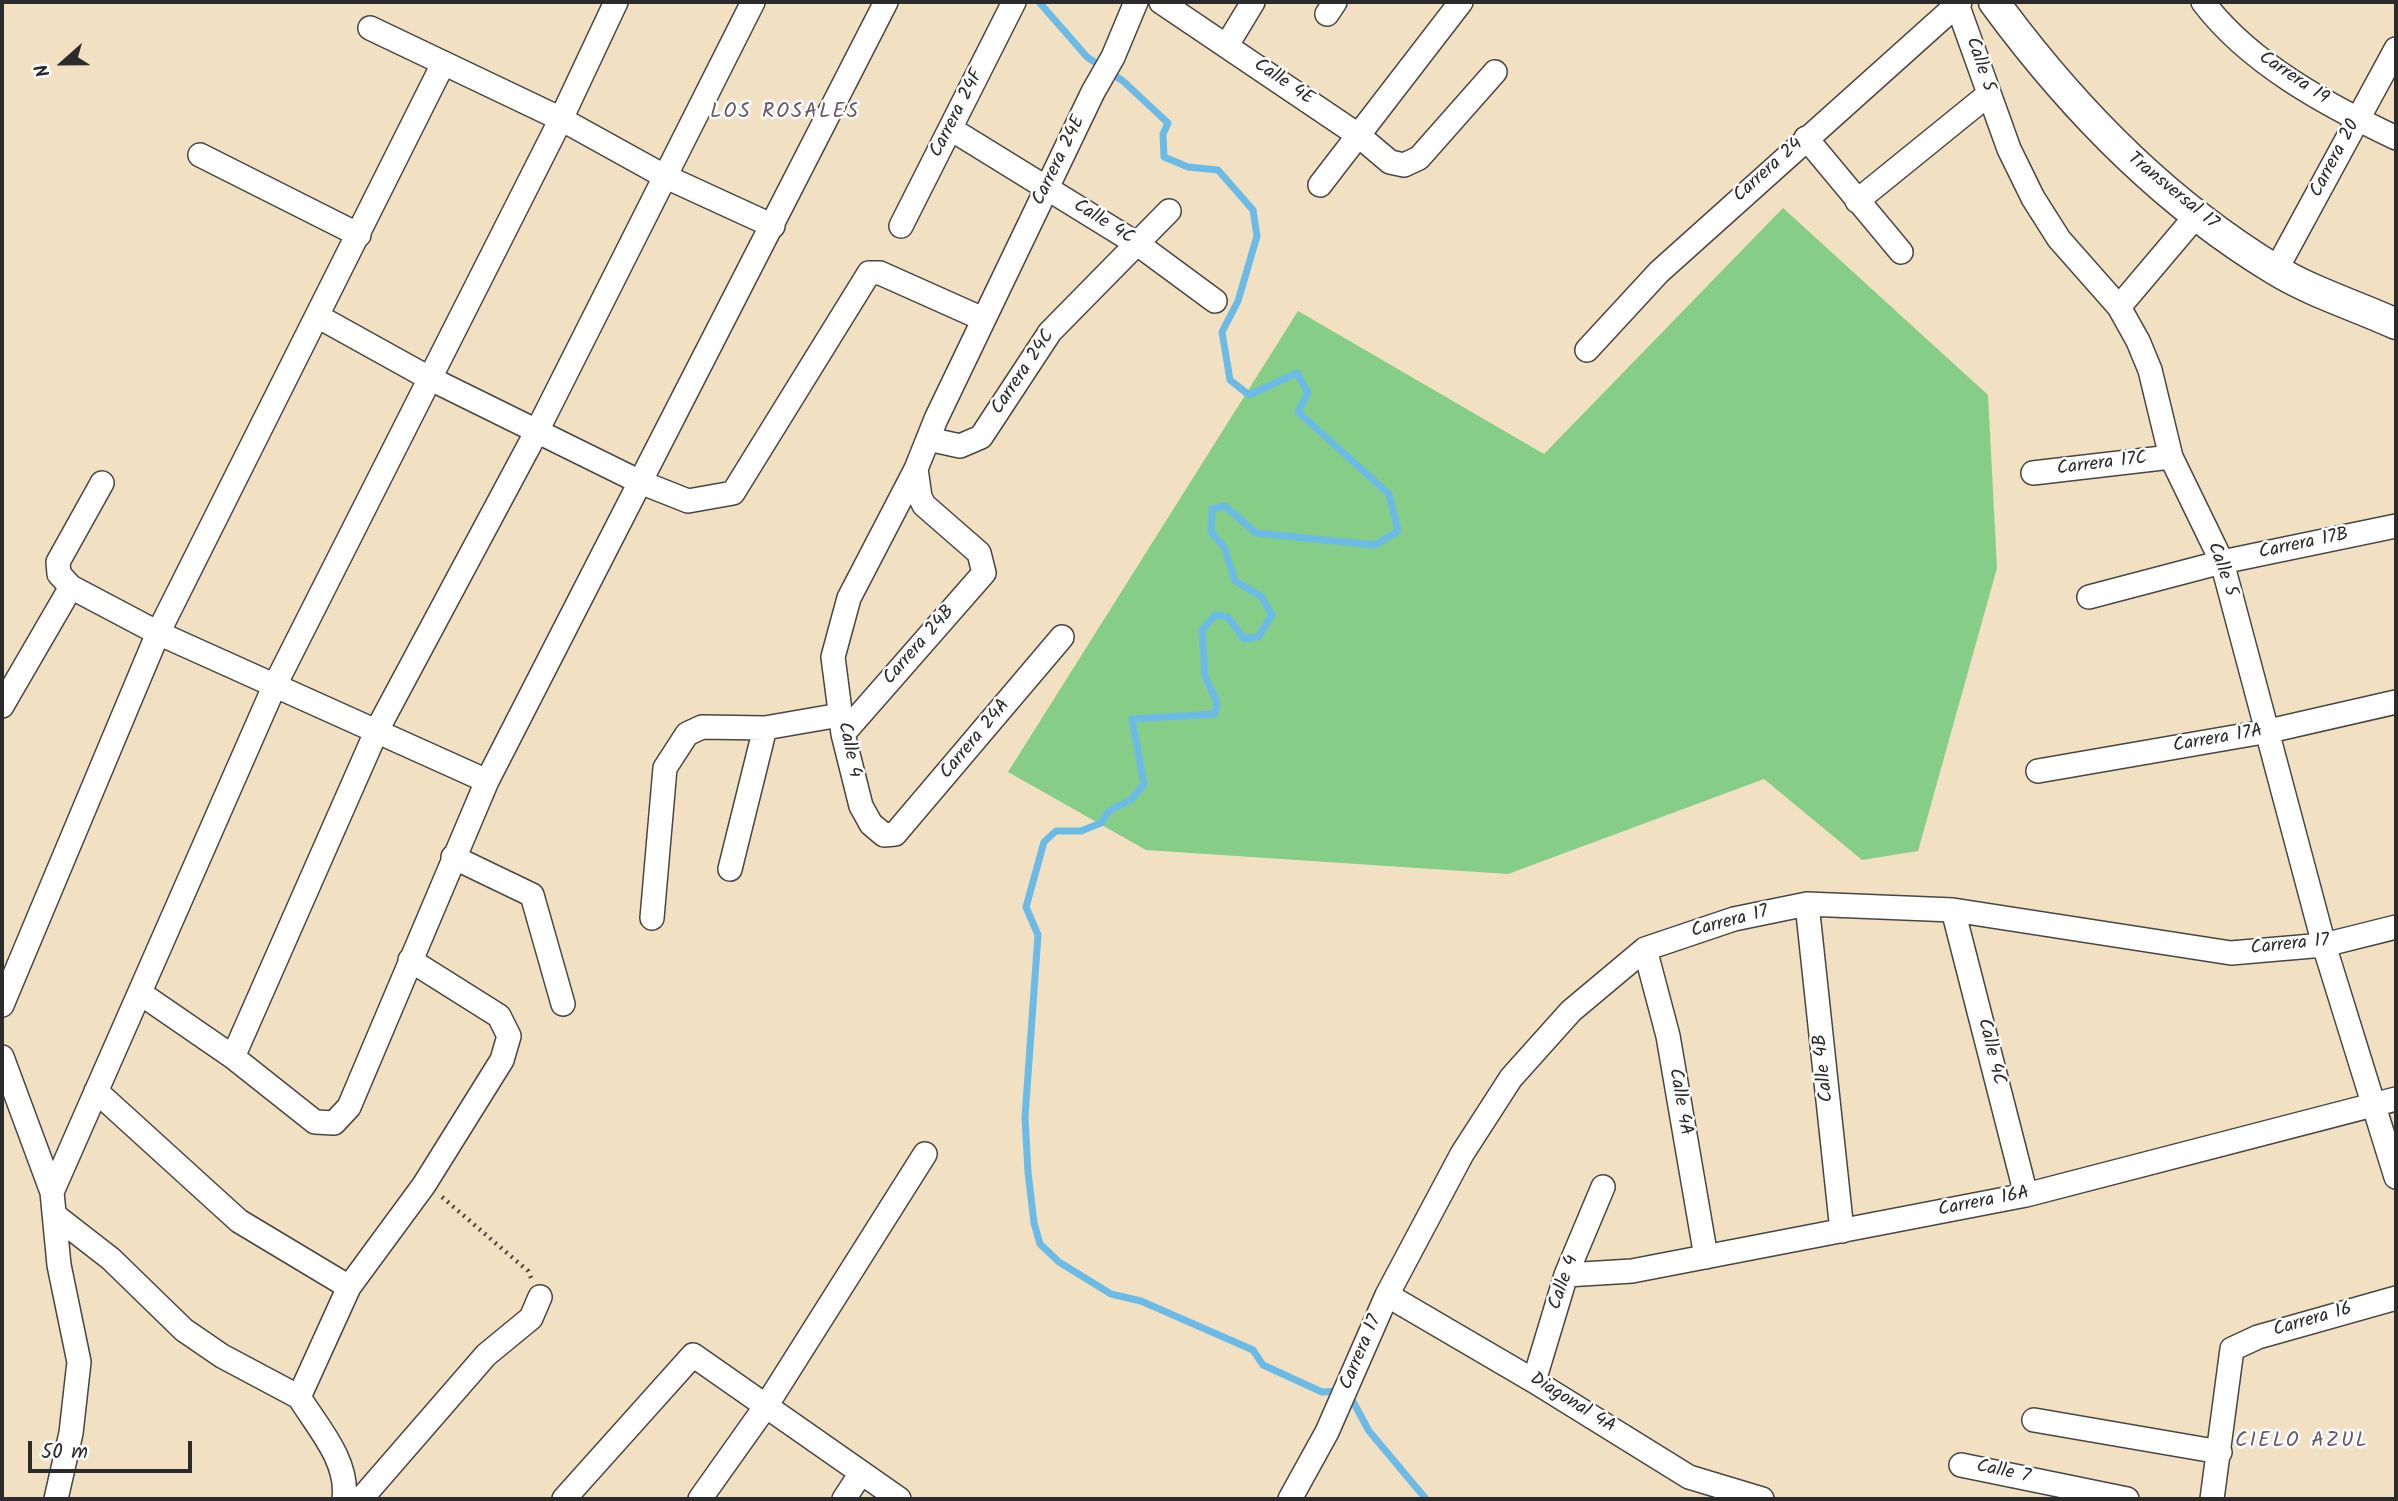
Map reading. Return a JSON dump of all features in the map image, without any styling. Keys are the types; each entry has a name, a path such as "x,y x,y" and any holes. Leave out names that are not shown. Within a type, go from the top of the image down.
{"street":[{"path":"52,1192 274,687 561,119 616,2"},
{"path":"233,1057 377,730 537,431 753,2"},
{"path":"140,993 233,1057 315,1122 334,1123 349,1107 487,781 886,2"},
{"name":"Carrera 24E","path":"983,319 1093,92 1113,57 1136,2"},
{"name":"Calle 4E","path":"1161,2 1359,135 1390,162 1404,165 1419,158 1495,72"},
{"path":"1227,45 1253,2"},
{"path":"1320,185 1461,2"},
{"name":"Transversal 17","path":"1994,2 2032,55 2105,136 2196,216 2276,270 2396,324"},
{"name":"Carrera 19","path":"2203,2 2248,48 2297,84 2357,120 2396,138"},
{"name":"Carrera 24F","path":"901,226 1012,3"},
{"name":"Calle 5","path":"1959,3 2009,149 2033,198 2059,239 2119,307 2150,370 2171,457 2222,562 2324,945 2396,1177"},
{"name":"Carrera 24","path":"1587,350 1659,272 1805,138 1959,3"},
{"path":"370,28 561,119 664,176 773,226"},
{"name":"Carrera 20","path":"2276,270 2396,49"},
{"path":"2,1005 158,633 319,317 443,64"},
{"path":"1857,201 1989,93"},
{"name":"Calle 4C","path":"951,129 1139,245 1215,301"},
{"path":"1805,138 1901,252"},
{"path":"200,155 359,235"},
{"name":"Carrera 24C","path":"928,439 960,446 981,437 1050,332 1139,245 1169,211"},
{"path":"2119,307 2196,216"},
{"path":"319,317 429,378 640,482 688,501 733,492 869,273 880,273 983,319 916,469"},
{"name":"Carrera 17C","path":"2033,473 2171,457"},
{"name":"Carrera 24B","path":"841,725 984,573 979,553 924,505 920,497 916,469"},
{"name":"Calle 4","path":"884,835 871,824 861,806 841,725 833,657 849,598 916,469"},
{"path":"102,483 58,562 59,574 71,587 158,633 487,781"},
{"name":"Carrera 17B","path":"2089,597 2222,562 2396,526"},
{"path":"2,706 71,587"},
{"name":"Carrera 24A","path":"884,835 895,834 906,823 1062,637"},
{"name":"Carrera 17A","path":"2038,771 2269,731 2396,702"},
{"path":"652,918 665,768 687,734 702,727 841,725"},
{"path":"730,869 765,728"},
{"path":"453,858 532,895 563,1004"},
{"name":"Carrera 17","path":"1290,1499 1327,1433 1387,1296 1462,1154 1511,1078 1571,1011 1646,949 1734,919 1807,904 1953,910 2231,953 2324,945 2396,927"},
{"name":"Calle 4B","path":"1807,904 1842,1231"},
{"name":"Calle 4C","path":"1953,910 2026,1195"},
{"name":"Calle 4A","path":"1646,949 1668,1036 1706,1257"},
{"path":"299,1397 349,1287 424,1185 502,1060 509,1037 499,1016 410,960"},
{"path":"2,1057 52,1192 57,1217 59,1265 79,1362 71,1433 56,1499"},
{"path":"96,1091 239,1221 349,1287"},
{"name":"Carrera 16A","path":"1566,1276 1632,1271 2026,1195 2396,1099"},
{"path":"700,1499 766,1406 925,1154"},
{"name":"Calle 4","path":"1534,1381 1566,1276 1603,1187"},
{"path":"57,1217 111,1259 184,1330 222,1356 299,1397 341,1462 346,1484 344,1499"},
{"name":"Diagonal 4A","path":"1387,1296 1534,1381 1689,1477 1762,1499"},
{"path":"360,1499 486,1355 531,1318 540,1297"},
{"name":"Carrera 16","path":"2220,1452 2232,1349 2258,1337 2396,1298"},
{"path":"564,1499 693,1355 899,1499"},
{"path":"2034,1420 2220,1452 2212,1499"},
{"name":"Calle 7","path":"1961,1465 2127,1499"},
{"path":"844,1499 862,1473"}],"path":[{"path":"424,1185 459,1209 528,1271 540,1297"}],"green space":[{"path":"1783,208 1988,395 1997,568 1918,851 1862,860 1764,779 1508,874 1146,850 1008,772 1298,311 1544,454"}],"waterway":[{"path":"1039,2 1087,57 1123,81 1168,123 1163,134 1164,157 1188,167 1218,170 1253,210 1257,236 1238,301 1222,332 1230,380 1249,395 1297,373 1308,393 1298,412 1389,494 1398,531 1375,545 1256,533 1225,506 1212,509 1211,532 1224,547 1235,581 1262,597 1272,615 1258,637 1244,639 1228,617 1215,615 1202,630 1205,676 1217,702 1215,714 1132,719 1144,784 1132,799 1109,811 1101,823 1081,831 1056,831 1044,842 1026,907 1038,935 1025,1117 1034,1223 1040,1244 1059,1262 1111,1294 1141,1301 1253,1350 1263,1365 1322,1392 1341,1391"},
{"path":"1350,1396 1369,1431 1426,1499"}],"district":[{"name":"LOS ROSALES","path":"785,113"},
{"name":"CIELO AZUL","path":"2302,1442"}]}
